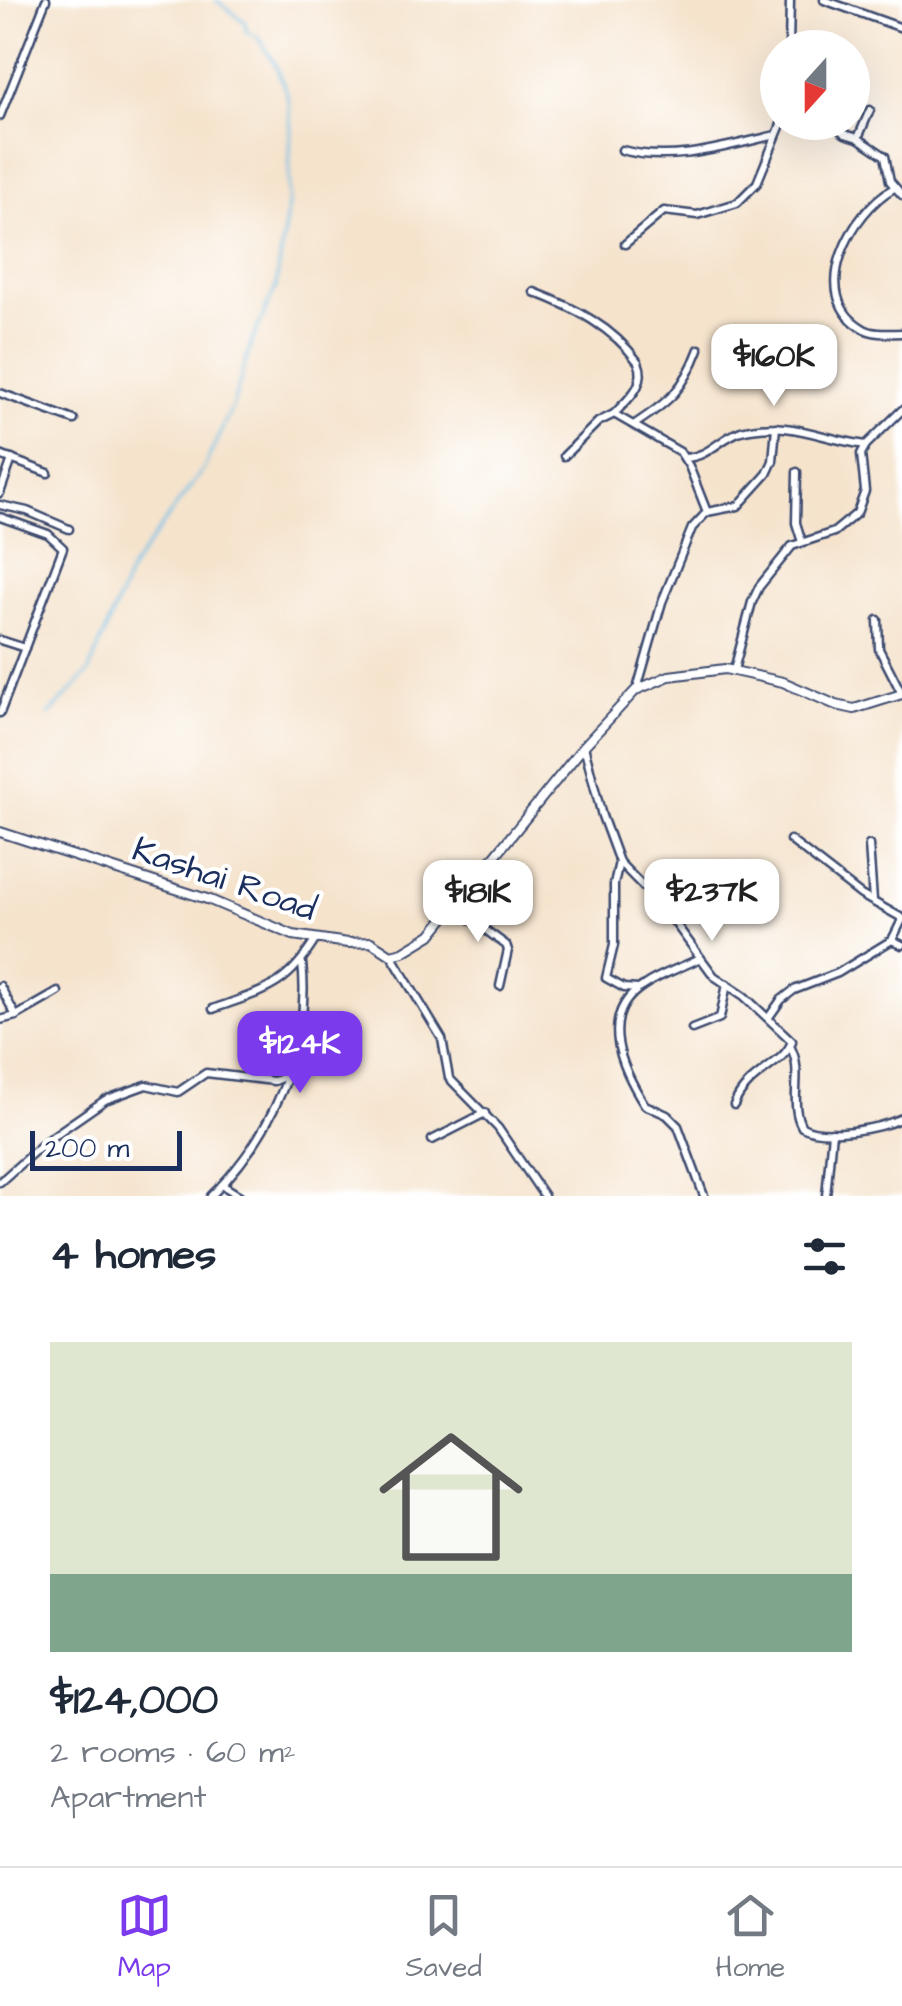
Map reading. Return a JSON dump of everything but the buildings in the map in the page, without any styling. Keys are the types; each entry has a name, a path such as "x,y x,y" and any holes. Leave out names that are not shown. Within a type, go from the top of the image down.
{"street":[{"path":"0,116 46,0"},
{"path":"789,30 790,0"},
{"path":"824,0 902,28"},
{"path":"622,150 656,157 711,151 760,139"},
{"path":"625,244 664,211 702,214 737,203 757,183 775,140"},
{"path":"861,140 885,156 900,192 862,214 836,271 838,294 857,323 872,332 902,334"},
{"path":"534,292 582,314 608,332 642,371 640,384 614,414 598,422 564,456"},
{"path":"634,424 674,397 698,349"},
{"path":"0,393 74,420"},
{"path":"734,670 755,594 792,546 843,527 858,513 865,496 860,461 866,445 902,410"},
{"path":"614,414 685,458 707,512"},
{"path":"685,458 701,456 741,432 776,428 800,428 866,445"},
{"path":"636,690 674,570 692,528 707,512 738,506 768,474 776,428"},
{"path":"0,455 48,473"},
{"path":"0,493 12,460"},
{"path":"797,472 796,523 802,542"},
{"path":"0,505 69,528"},
{"path":"0,517 48,534 63,548 0,712"},
{"path":"544,1196 484,1113 449,1078 442,1040 391,955 430,935 584,746 636,690 692,670 734,670 783,682 854,708 902,694 879,649 878,620"},
{"path":"0,640 25,648"},
{"path":"584,746 619,862 664,908 714,976 770,1017 791,1038 798,1068 798,1121 814,1133 880,1126 902,1118"},
{"name":"Kashai Road","path":"0,832 210,900 293,935 371,942 391,955"},
{"path":"770,1017 781,1000 794,990 838,973 892,940 902,919 790,840"},
{"path":"869,844 873,902"},
{"path":"619,862 614,884 614,944 606,978 624,988 639,988"},
{"path":"452,906 506,945 500,986"},
{"path":"213,1009 266,991 302,963 316,939"},
{"path":"892,940 902,945"},
{"path":"700,958 639,988 624,1002 617,1018 616,1035 621,1056 645,1105 678,1126 704,1196"},
{"path":"211,1196 257,1143 289,1074 301,1008 302,963"},
{"path":"692,1029 719,1020 727,984"},
{"path":"0,986 16,1016"},
{"path":"0,1020 16,1016 58,992"},
{"path":"734,1105 748,1081 791,1048"},
{"path":"0,1182 46,1141 105,1100 133,1088 150,1085 178,1092 206,1073 274,1080 289,1074"},
{"path":"432,1140 484,1113"},
{"path":"826,1196 832,1132"},
{"path":"222,1186 240,1196"}],"waterway":[{"path":"49,715 88,673 132,567 204,468 233,405 251,343 276,287 288,204 291,128 287,93 259,38 246,31 245,22 216,0"}]}
